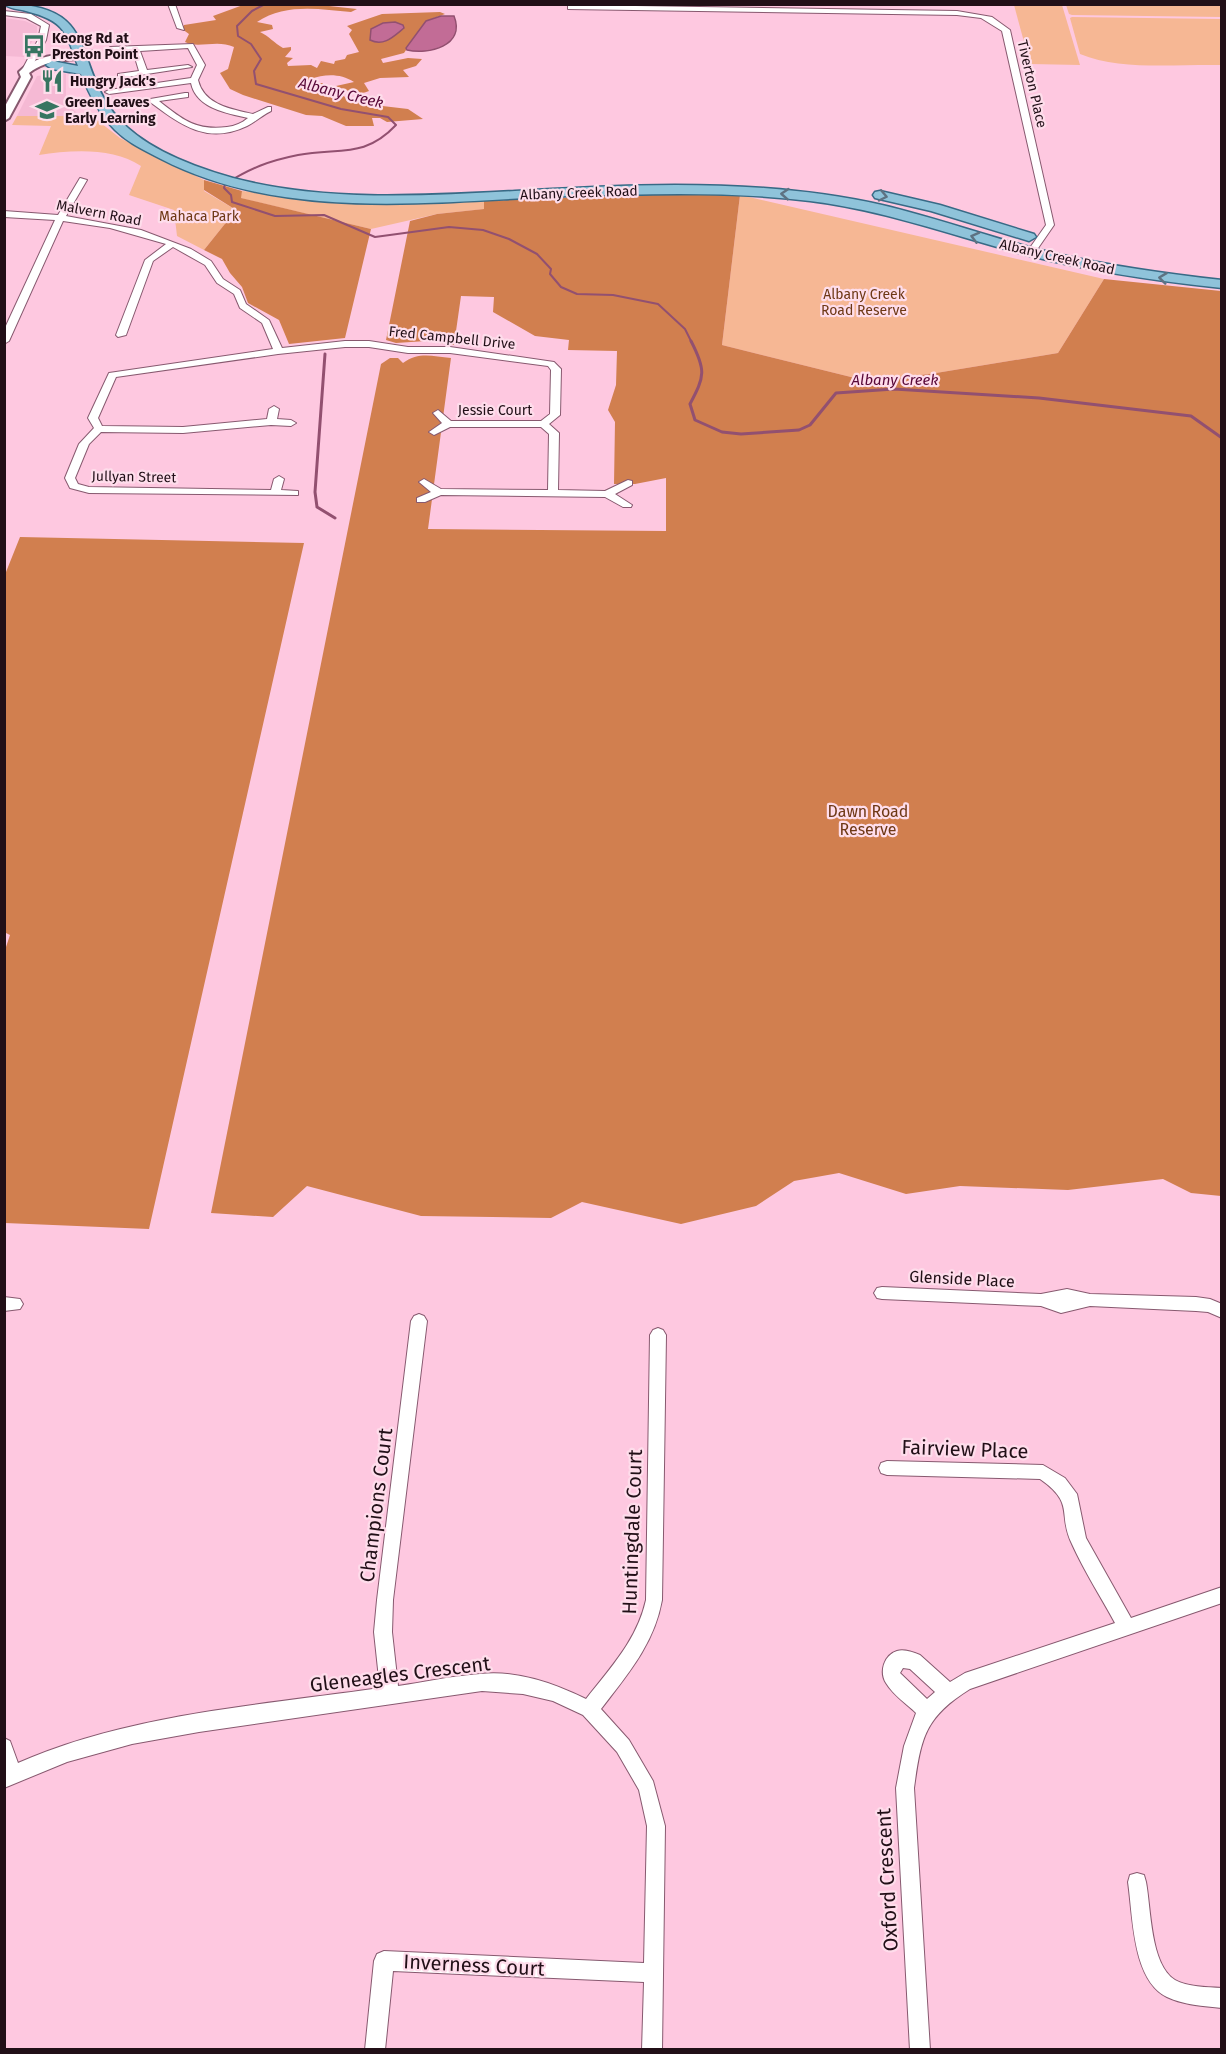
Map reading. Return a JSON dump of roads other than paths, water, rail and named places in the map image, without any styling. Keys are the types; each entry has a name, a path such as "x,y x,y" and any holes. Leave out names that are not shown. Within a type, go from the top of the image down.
{"main road":[{"name":"Albany Creek Road","path":"9,4 43,13 64,24 73,33 103,108 175,162 309,194 393,199 715,189 795,195 891,212 1035,246 1091,252 1221,273"},
{"path":"35,4 68,16 81,24 89,37 97,60"},
{"path":"42,63 84,63"},
{"name":"Albany Creek Road","path":"107,87 136,134"},
{"name":"Albany Creek Road","path":"243,179 369,191 661,177 779,180"},
{"name":"Albany Creek Road","path":"801,182 892,198 1110,269 1221,284"}],"street":[{"path":"171,4 181,28"},
{"name":"Tiverton Place","path":"571,7 957,13 979,15 996,22 1006,30 1050,225 1035,246"},
{"path":"4,13 28,16 45,25 46,32 42,63 26,73 4,118"},
{"path":"112,49 192,46 201,68 194,80 199,95 216,107 252,118"},
{"path":"138,49 136,52 144,73"},
{"path":"84,63 97,60"},
{"path":"121,76 188,67"},
{"path":"107,87 194,80"},
{"path":"137,102 185,95"},
{"path":"152,100 194,129 238,128 268,109"},
{"path":"4,341 60,218 83,180"},
{"name":"Malvern Road","path":"4,214 60,218 112,227 172,244 207,262 215,269 220,281 236,291 245,308 262,316 269,325 278,351"},
{"path":"121,335 149,260 172,244"},
{"name":"Fred Campbell Drive","path":"278,351 369,344 395,350 450,350 551,364 556,369 555,415 543,424"},
{"path":"278,351 112,375 93,418 99,429 183,430 242,423 291,423"},
{"path":"271,422 274,409"},
{"name":"Jessie Court","path":"438,413 448,424"},
{"name":"Jessie Court","path":"434,432 448,424 543,424"},
{"path":"543,424 554,433 553,493"},
{"name":"Jullyan Street","path":"99,429 89,434 85,440 70,478 74,486 81,489 294,493"},
{"path":"275,493 279,479"},
{"path":"424,482 438,492"},
{"path":"607,494 628,483"},
{"path":"421,500 438,492 607,494 627,505"},
{"name":"Glenside Place","path":"882,1293 1041,1300 1061,1306 1090,1300 1196,1304 1220,1310"},
{"name":"Champions Court","path":"390,1696 383,1632 385,1600 419,1321"},
{"name":"Huntingdale Court","path":"589,1709 638,1647 652,1621 658,1335"},
{"name":"Fairview Place","path":"887,1468 1043,1472 1059,1483 1071,1499 1078,1540 1126,1626"},
{"name":"Oxford Crescent","path":"920,2049 905,1788 910,1751 928,1712 965,1682 1221,1595"},
{"path":"928,1712 892,1677 891,1668 899,1659 914,1661 949,1693"},
{"name":"Gleneagles Crescent","path":"9,1777 76,1751 121,1738 184,1725 482,1682 523,1685 555,1693 589,1709 623,1746 646,1787 656,1826 652,2049"},
{"path":"4,1748 9,1777"},
{"path":"1137,1882 1145,1944 1153,1972 1169,1988 1191,1995 1221,1998"},
{"name":"Inverness Court","path":"375,2049 384,1961 653,1973"}],"waterway":[{"name":"Albany Creek","path":"265,4 252,11 237,26 238,36 251,44 261,59 254,71 256,84 341,109 388,117 396,125 384,136 362,147 298,155 252,169 225,184 224,188 231,195 232,202 275,216 324,215 375,237 449,227 483,230 509,239 537,254 551,269 550,274 561,287 577,294 613,295 658,304 685,329 691,341"},
{"name":"Albany Creek","path":"691,341 702,373 699,386 690,404 695,420 722,432 741,434 799,430 810,425 836,393 894,389 1039,398 1191,416 1222,438"},
{"path":"325,354 315,492 317,507 335,518"}],"place":[{"name":"Keong Rd at Preston Point","path":"34,46"},
{"name":"Hungry Jack's","path":"52,81"},
{"name":"Green Leaves Early Learning","path":"47,110"}],"park label":[{"name":"Mahaca Park","path":"199,216"},
{"name":"Albany Creek Road Reserve","path":"864,302"},
{"name":"Dawn Road Reserve","path":"868,820"}]}
